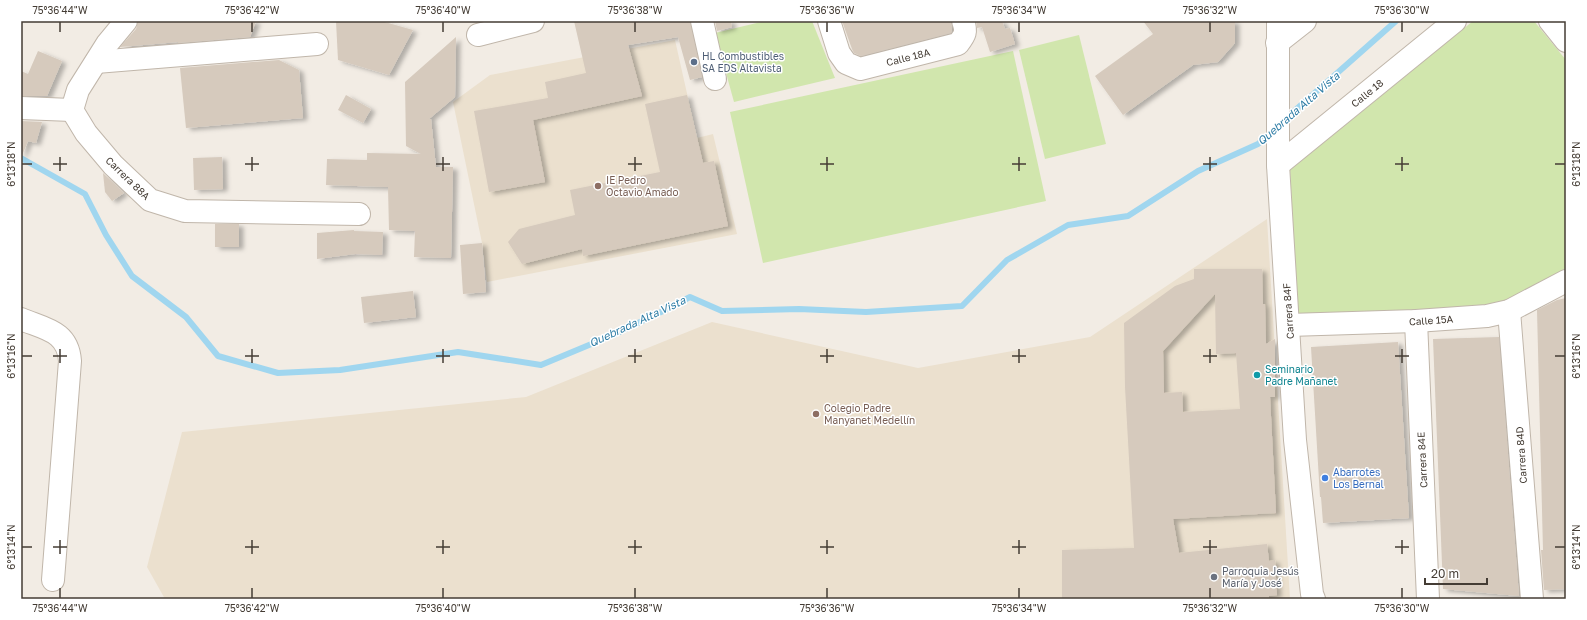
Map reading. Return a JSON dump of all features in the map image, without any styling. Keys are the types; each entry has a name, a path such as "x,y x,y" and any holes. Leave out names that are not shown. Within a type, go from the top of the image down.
{"street":[{"path":"21,108 72,110 78,90 107,44 126,21"},
{"path":"478,35 533,21"},
{"path":"702,21 715,79"},
{"name":"Calle 18A","path":"829,21 839,53 846,63 860,69 958,44 965,35 963,21"},
{"name":"Carrera 84F","path":"1278,21 1278,165 1295,440 1312,594 1314,599"},
{"path":"1277,43 1305,21"},
{"name":"Calle 18","path":"1278,165 1455,21"},
{"path":"1550,21 1566,41"},
{"path":"96,62 317,44"},
{"name":"Carrera 88A","path":"72,110 86,133 113,165 150,200 185,211 359,214"},
{"name":"Calle 15A","path":"1289,325 1416,321 1487,316 1509,311 1566,281"},
{"name":"Carrera 84D","path":"1509,311 1532,599"},
{"path":"21,318 61,336 70,352 53,580"},
{"name":"Carrera 84E","path":"1416,321 1428,599"}],"shaded area":[{"name":"IE Pedro Octavio Amado","path":"675,40 697,138 713,134 737,234 487,282 482,243 453,102 490,75"},
{"name":"Colegio Padre Manyanet Medellín","path":"1267,219 1290,599 165,599 147,567 182,432 526,397 712,322 918,368 1090,337"}],"green space":[{"path":"765,21 812,21 835,78 734,102 715,33"},
{"path":"1473,21 1534,21 1566,60 1566,268 1507,302 1414,313 1298,316 1290,170"},
{"path":"1079,35 1106,144 1045,159 1019,50"},
{"path":"1013,51 1046,201 763,263 730,112"}],"building":[{"path":"138,21 256,21 250,37 120,47 136,29"},
{"path":"336,21 381,21 413,30 389,75 338,60"},
{"path":"574,21 690,21 702,77 690,80 678,37 628,45 642,96 533,120 545,182 489,192 474,111 548,98 545,82 586,73"},
{"path":"715,21 731,21 732,27 717,31"},
{"path":"842,21 951,21 952,30 951,33 861,56 854,53"},
{"path":"976,21 1002,21 1005,29 1010,28 1015,44 990,52 982,27 977,28"},
{"path":"1143,21 1235,21 1235,43 1218,62 1193,65 1123,115 1095,76 1153,34"},
{"path":"456,37 455,97 429,119 431,119 436,167 453,167 451,258 414,257 415,231 389,230 388,187 326,185 327,159 367,160 367,153 421,154 406,146 405,82"},
{"path":"38,51 62,61 47,96 21,96 21,71 28,74"},
{"path":"279,60 299,70 303,118 186,128 180,68"},
{"path":"346,95 371,109 363,123 338,110"},
{"path":"687,95 703,163 714,161 728,226 583,256 582,249 522,264 508,242 519,229 575,215 570,190 660,172 645,104"},
{"path":"21,121 42,122 36,143 28,141 21,158"},
{"path":"222,157 223,189 194,190 193,158"},
{"path":"103,173 124,193 112,201 105,192"},
{"path":"215,224 239,224 239,247 215,247"},
{"path":"354,230 383,232 382,255 355,254 317,259 317,233"},
{"path":"482,243 486,292 463,294 460,245"},
{"path":"1194,269 1262,269 1266,344 1275,339 1275,397 1270,397 1276,513 1173,519 1179,553 1267,544 1269,561 1275,560 1277,595 1269,596 1269,599 1062,599 1062,550 1134,548 1125,387 1124,323 1175,286 1194,279","holes":["1215,294 1216,354 1236,353 1240,409 1183,412 1182,392 1164,393 1163,351"]},
{"path":"413,291 416,317 364,323 361,297"},
{"path":"1566,298 1566,589 1544,590 1541,550 1543,550 1537,310 1557,300"},
{"path":"1499,337 1519,596 1443,589 1433,339"},
{"path":"1398,342 1409,518 1323,523 1320,497 1311,347"}],"waterway":[{"name":"Quebrada Alta Vista","path":"1283,121 1396,21"},
{"name":"Quebrada Alta Vista","path":"21,158 85,194 106,235 132,276 186,317 218,356 278,373 340,370 458,352 541,365 613,335 690,297 722,311 799,309 866,312 962,306 1007,260 1068,225 1128,216 1198,171 1258,144 1272,132"}],"place":[{"name":"HL Combustibles SA EDS Altavista","path":"694,62"},
{"name":"IE Pedro Octavio Amado","path":"598,186"},
{"name":"Seminario Padre Mañanet","path":"1257,375"},
{"name":"Colegio Padre Manyanet Medellín","path":"816,414"},
{"name":"Abarrotes Los Bernal","path":"1325,478"},
{"name":"Parroquia Jesús María y José","path":"1214,577"}]}
